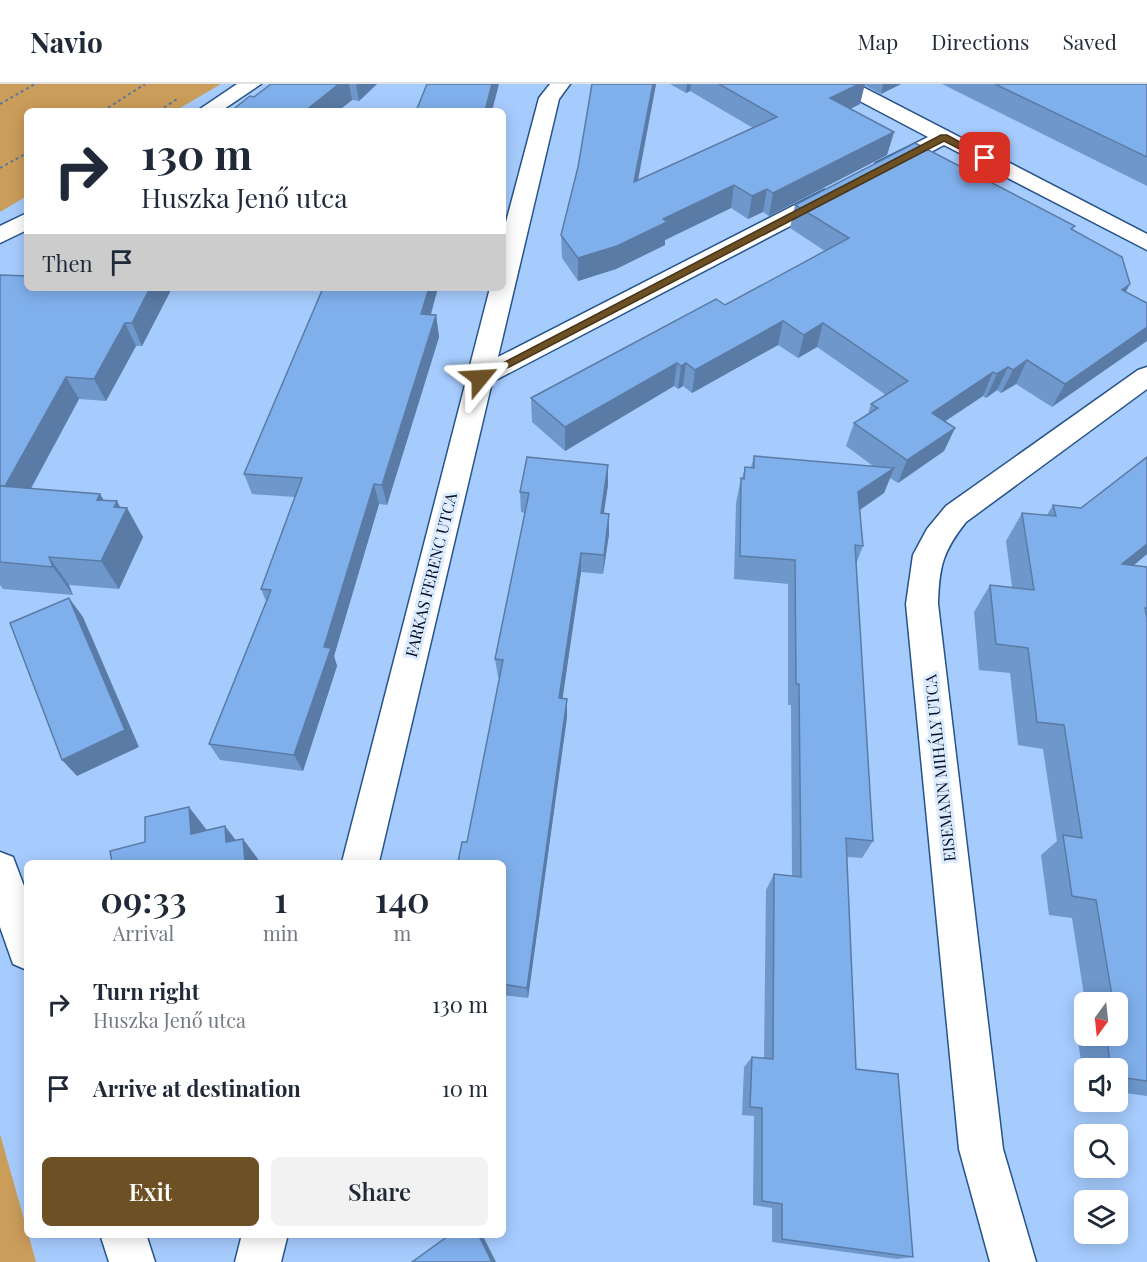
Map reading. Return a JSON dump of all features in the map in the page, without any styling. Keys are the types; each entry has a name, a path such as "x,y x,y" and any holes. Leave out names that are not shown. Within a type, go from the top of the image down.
{"street":[{"path":"212,108 251,84"},
{"name":"FARKAS FERENC UTCA","path":"506,271 549,98 560,84"},
{"path":"842,84 1147,243"},
{"path":"480,378 944,137"},
{"path":"0,236 24,222"},
{"name":"FARKAS FERENC UTCA","path":"360,860 501,291"},
{"name":"EISEMANN MIHÁLY UTCA","path":"1013,1262 981,1149 922,604 924,562 935,538 956,514 1147,376"},
{"path":"0,870 24,941"},
{"path":"124,1238 132,1262"},
{"path":"258,1262 264,1238"}],"path":[{"path":"0,104 35,84"},
{"path":"108,108 145,84"},
{"path":"0,168 24,155"}],"shaded area":[{"path":"0,84 221,84 180,108 24,108 24,198 0,212"},
{"path":"0,1134 24,1219 24,1238 29,1238 36,1262 0,1262"}],"building":[{"path":"271,84 339,84 309,108 235,108 250,96 254,97"},
{"path":"427,84 492,84 486,108 417,108"},
{"path":"592,84 653,84 634,182 777,117 719,84 859,84 830,98 894,132 773,193 767,189 752,196 734,185 663,219 667,222 617,246 578,258 561,235 578,167"},
{"path":"995,84 1147,84 1147,157"},
{"path":"915,143 1075,226 1071,229 1122,257 1130,284 1122,290 1147,303 1147,327 1065,384 1027,360 1013,370 1008,367 997,374 993,372 932,413 955,428 907,460 854,423 878,408 871,404 908,381 823,323 804,335 783,321 695,370 686,363 681,366 677,363 565,427 531,398 716,299 725,305 849,238 795,205"},
{"path":"0,275 24,276 24,291 148,291 132,323 125,323 94,379 66,377 5,486 0,486"},
{"path":"322,291 428,291 421,314 436,315 382,485 374,484 324,647 331,648 294,755 209,744 271,590 261,589 302,478 244,474"},
{"path":"754,456 894,468 858,492 863,546 855,545 873,841 846,838 856,1069 898,1074 913,1257 782,1239 782,1204 762,1201 762,1108 750,1107 752,1057 773,1059 774,874 801,877 799,684 796,684 795,560 740,556 741,478 744,479 745,467 754,468"},
{"path":"527,457 608,465 601,513 609,514 604,555 581,553 559,698 567,699 527,988 506,985 506,860 458,860 462,842 467,842 503,660 495,659 529,493 520,492"},
{"path":"1147,457 1147,544 1122,564 1147,567 1147,608 1145,608 1147,618 1147,1081 1128,1078 1128,1058 1109,1058 1108,1046 1128,1046 1128,992 1111,992 1096,900 1072,896 1063,835 1082,838 1064,725 1037,722 1028,648 996,644 990,585 1034,590 1022,513 1056,516 1053,505 1081,508"},
{"path":"0,486 100,494 97,500 117,501 114,507 127,508 101,561 49,557 53,567 0,562"},
{"path":"69,598 125,730 62,760 10,623"},
{"path":"189,807 191,834 225,826 226,842 243,839 245,860 112,860 110,851 145,842 145,817"},
{"path":"445,1238 480,1238 492,1262 412,1262"}],"route":[{"path":"480,378 944,137 985,158"}]}
